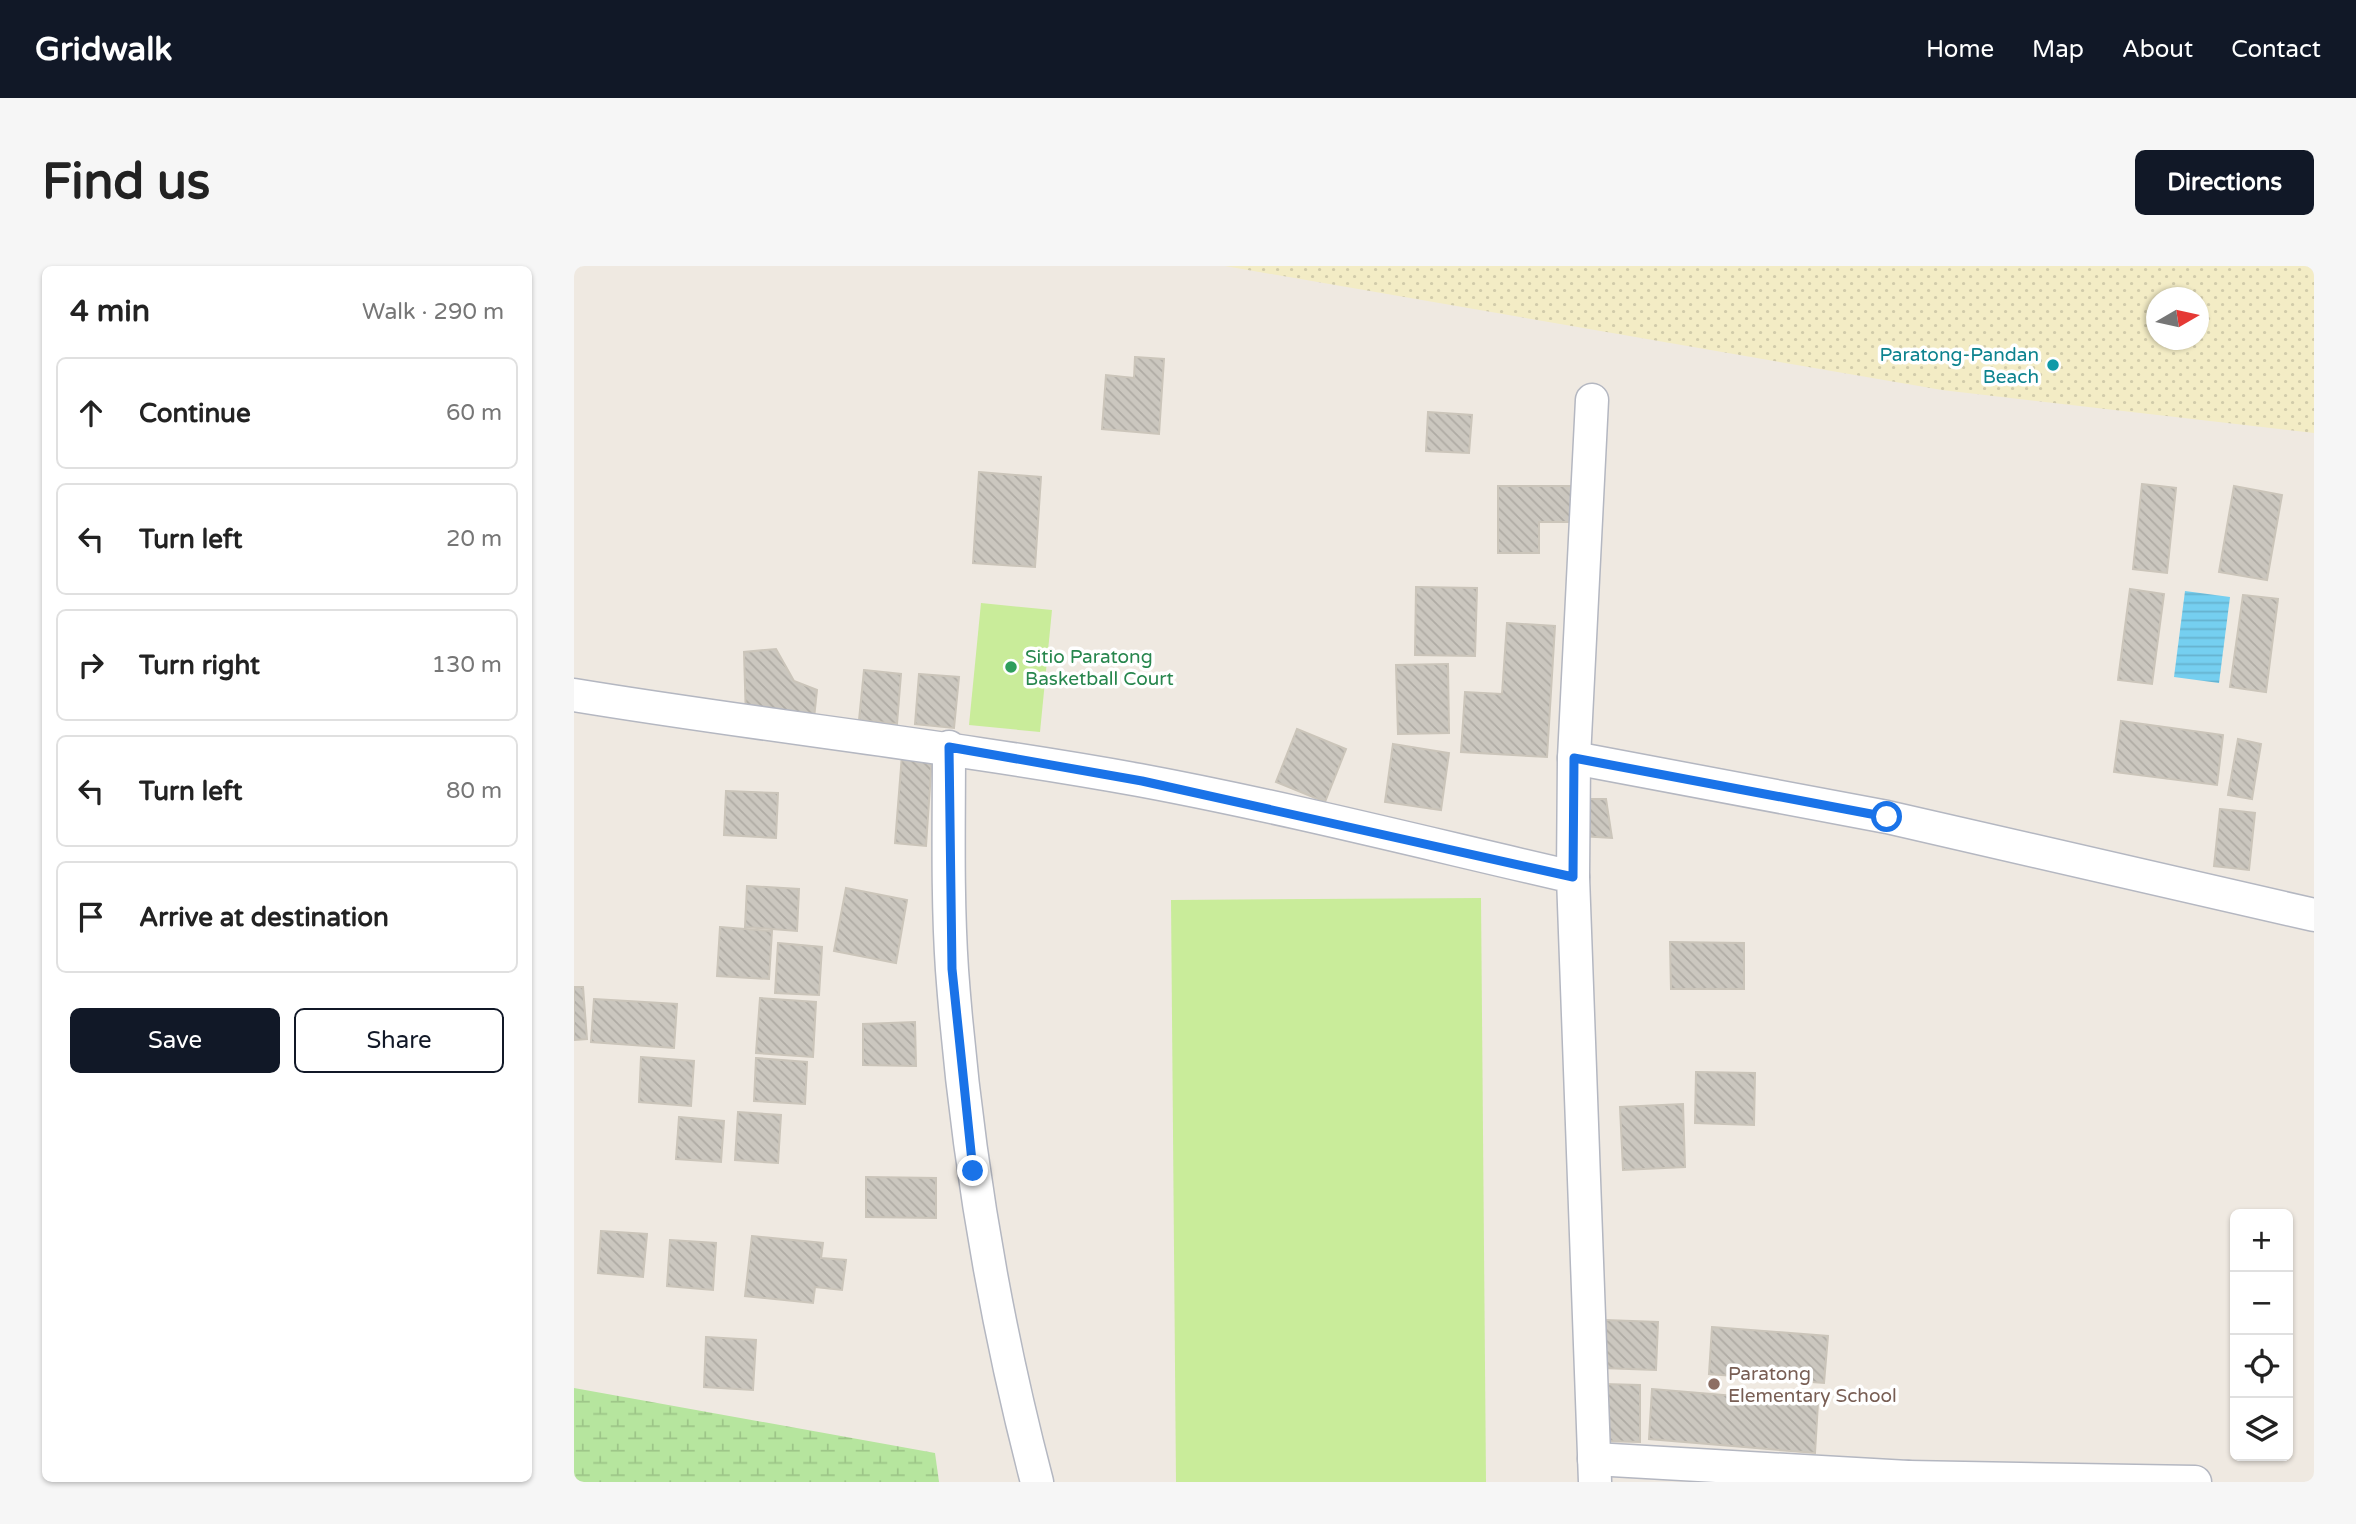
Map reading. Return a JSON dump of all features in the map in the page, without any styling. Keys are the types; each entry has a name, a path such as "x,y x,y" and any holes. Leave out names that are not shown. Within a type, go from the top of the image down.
{"street":[{"path":"1592,400 1574,758 1573,877 1594,1470 1908,1479 2195,1482"},
{"path":"574,695 739,722 949,747 1142,781 1573,877"},
{"path":"949,747 952,969 973,1171 1011,1382 1037,1482"},
{"path":"1574,758 1887,817 2314,915"}],"green space":[{"name":"Sitio Paratong Basketball Court","path":"981,603 1052,610 1040,732 969,725"},
{"path":"1481,898 1486,1482 1176,1482 1171,900"},
{"path":"574,1388 935,1453 939,1482 574,1482"}],"sand":[{"name":"Paratong-Pandan Beach","path":"1225,266 2314,266 2314,433 1942,390"}],"water":[{"path":"2185,591 2230,597 2219,683 2174,677"}],"building":[{"path":"1135,357 1164,359 1159,434 1102,429 1106,375 1134,378"},
{"path":"1428,412 1472,415 1469,453 1426,451"},
{"path":"979,472 1041,477 1035,567 973,563"},
{"path":"2142,484 2176,488 2167,573 2133,569"},
{"path":"1498,486 1573,486 1573,522 1539,522 1539,553 1498,553"},
{"path":"2234,486 2282,495 2267,580 2219,572"},
{"path":"1416,587 1477,588 1475,656 1415,655"},
{"path":"2130,589 2164,594 2152,684 2118,680"},
{"path":"2243,595 2278,599 2266,692 2230,687"},
{"path":"1507,623 1555,626 1547,757 1461,752 1465,692 1502,694"},
{"path":"776,649 794,681 817,690 813,728 746,720 744,652"},
{"path":"1448,664 1449,733 1398,734 1396,665"},
{"path":"864,670 901,674 897,724 859,720"},
{"path":"919,674 959,677 954,728 915,724"},
{"path":"2121,721 2223,735 2217,785 2114,772"},
{"path":"1297,729 1346,749 1325,802 1276,782"},
{"path":"2238,739 2261,744 2252,799 2228,795"},
{"path":"1393,744 1449,753 1441,810 1385,802"},
{"path":"902,755 932,757 926,846 895,843"},
{"path":"726,791 778,793 776,838 724,835"},
{"path":"1589,799 1606,799 1612,838 1580,836"},
{"path":"2220,809 2255,813 2249,870 2214,866"},
{"path":"747,886 799,889 797,931 745,927"},
{"path":"846,888 907,900 896,963 834,951"},
{"path":"720,927 772,931 769,979 717,976"},
{"path":"1670,942 1744,943 1744,989 1671,989"},
{"path":"778,943 822,947 819,995 775,993"},
{"path":"574,987 583,987 587,1039 574,1040"},
{"path":"760,998 816,1002 813,1057 756,1053"},
{"path":"594,999 677,1004 674,1048 591,1042"},
{"path":"915,1022 916,1066 863,1065 863,1024"},
{"path":"641,1057 694,1061 691,1106 639,1102"},
{"path":"756,1058 807,1062 805,1104 754,1101"},
{"path":"1696,1072 1755,1073 1754,1125 1695,1123"},
{"path":"1683,1104 1685,1167 1623,1170 1620,1107"},
{"path":"738,1112 781,1115 778,1163 735,1160"},
{"path":"679,1117 724,1121 721,1162 676,1159"},
{"path":"866,1177 936,1178 936,1218 866,1217"},
{"path":"601,1231 647,1234 643,1277 598,1273"},
{"path":"752,1236 823,1243 821,1258 846,1260 842,1290 815,1287 813,1303 745,1296"},
{"path":"670,1240 716,1243 713,1290 667,1286"},
{"path":"1605,1320 1658,1322 1656,1370 1602,1368"},
{"path":"1712,1327 1828,1336 1824,1383 1709,1374"},
{"path":"706,1337 756,1340 753,1390 704,1387"},
{"path":"1603,1384 1640,1385 1640,1442 1603,1441"},
{"path":"1652,1389 1818,1403 1815,1453 1649,1439"}],"place":[{"name":"Paratong-Pandan Beach","path":"2053,365"},
{"name":"Sitio Paratong Basketball Court","path":"1011,667"},
{"name":"Paratong Elementary School","path":"1714,1384"}],"route":[{"path":"973,1171 952,969 948,830 949,747 1142,781 1573,877 1574,758 1887,817"}]}
